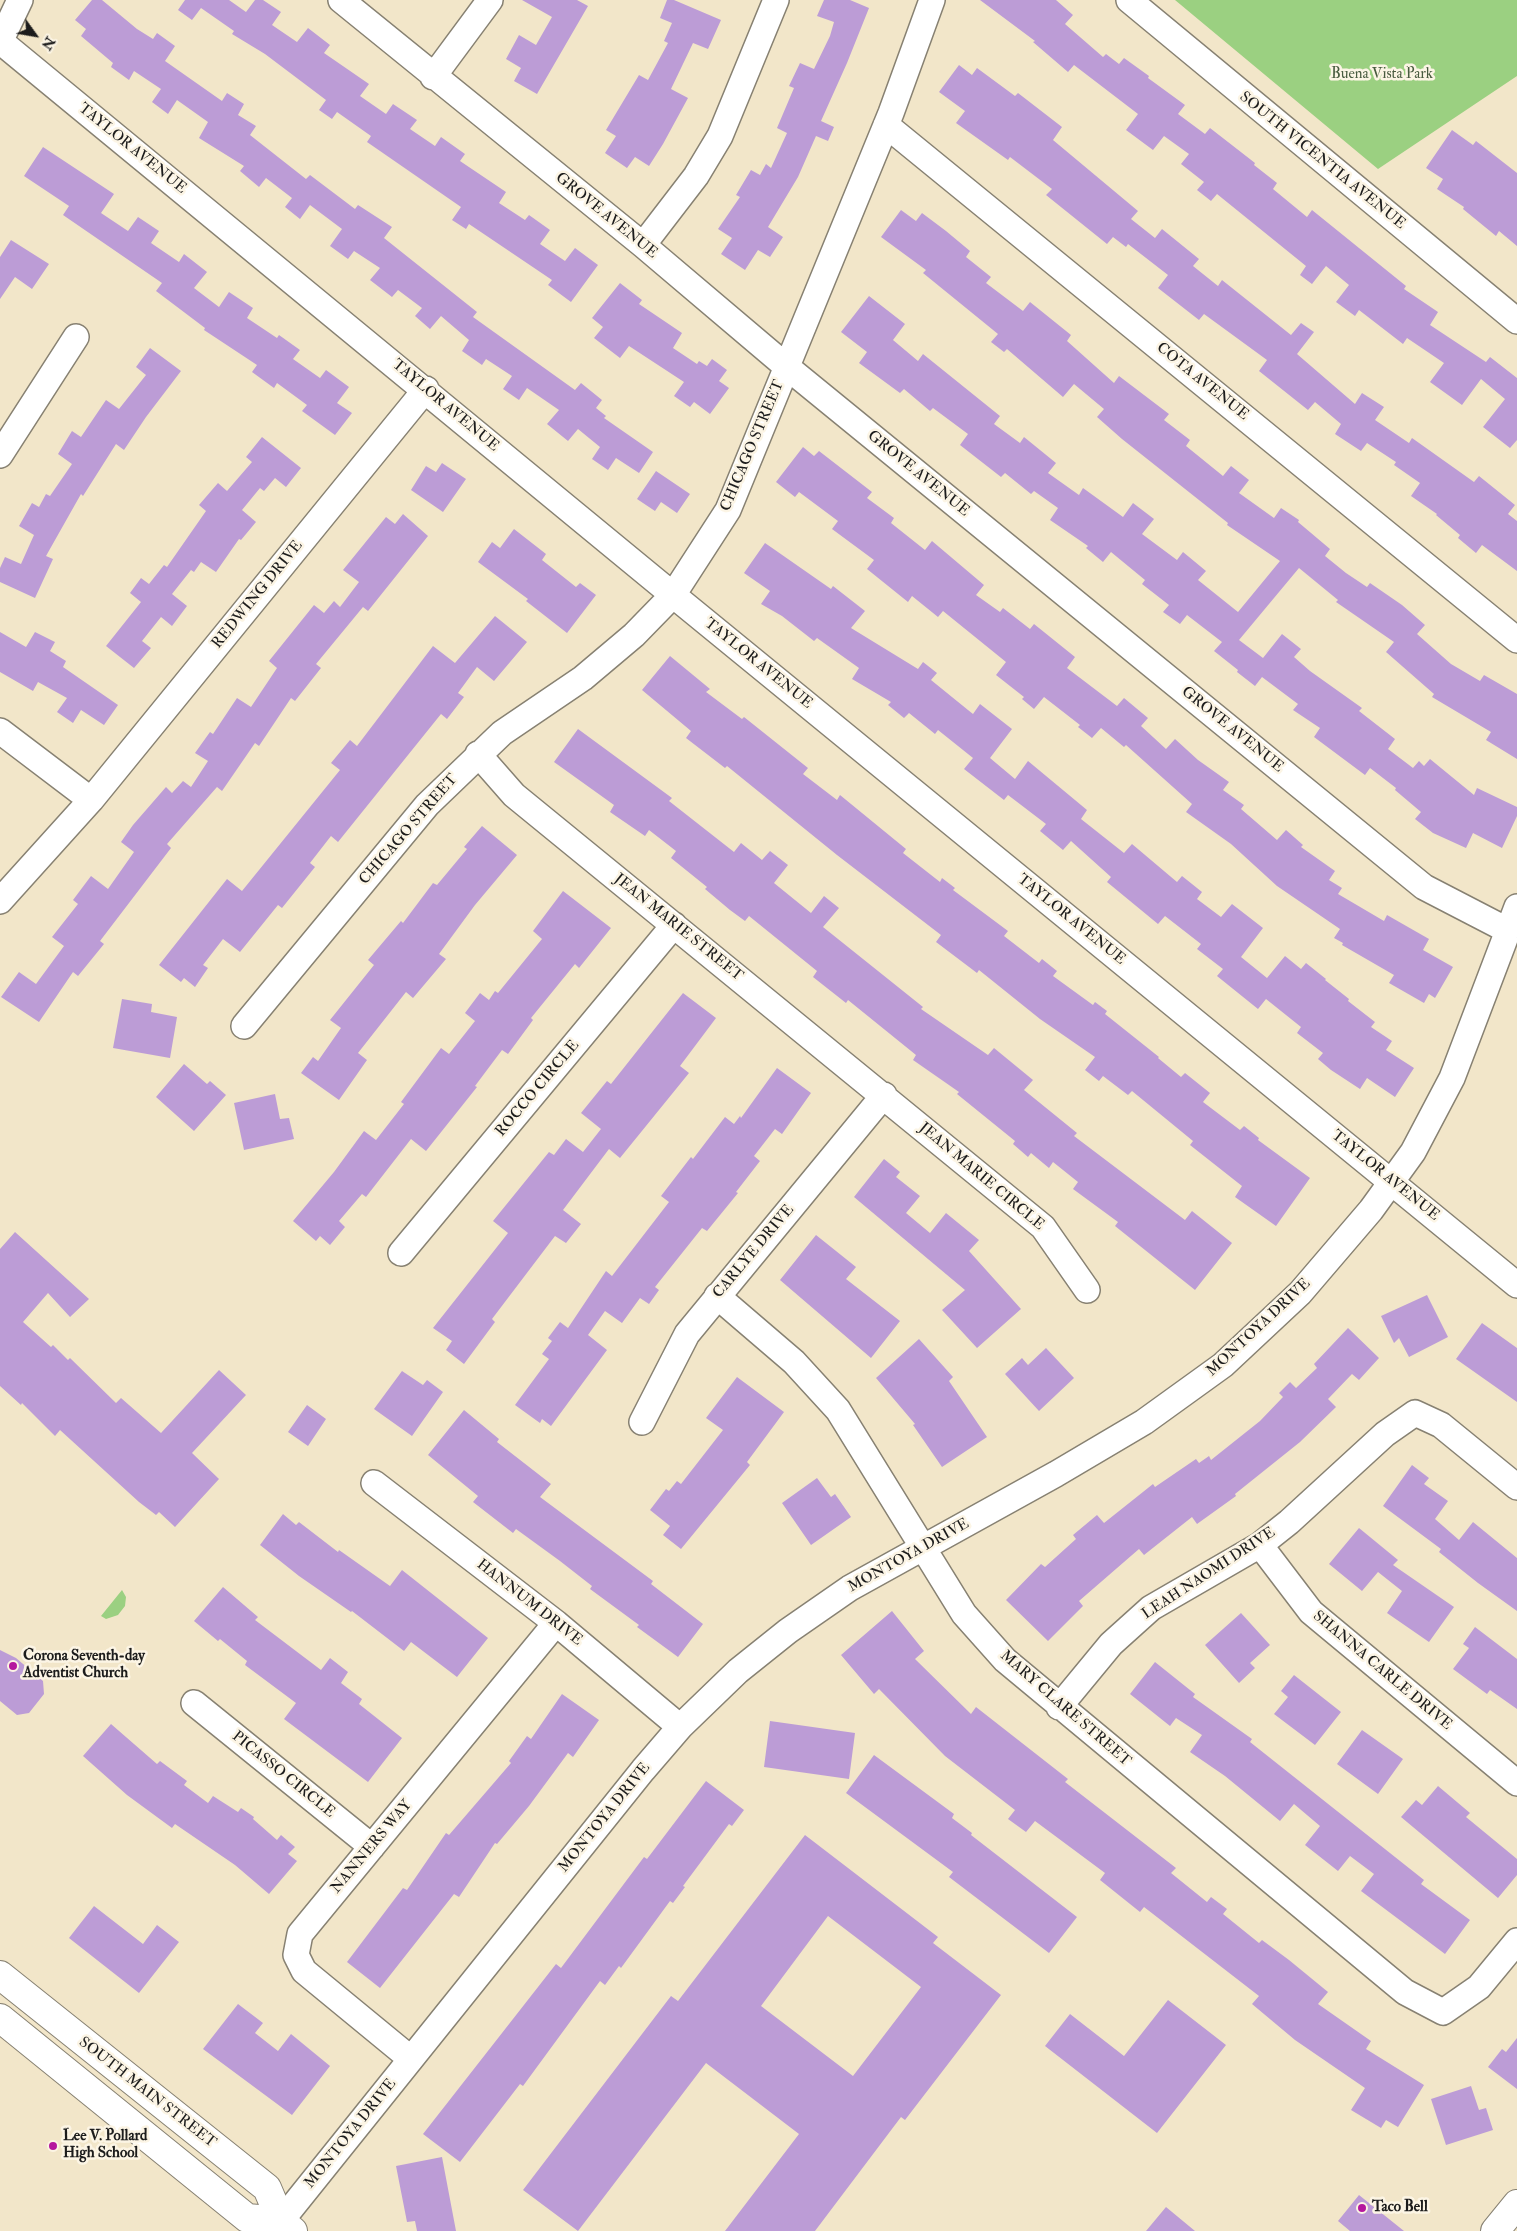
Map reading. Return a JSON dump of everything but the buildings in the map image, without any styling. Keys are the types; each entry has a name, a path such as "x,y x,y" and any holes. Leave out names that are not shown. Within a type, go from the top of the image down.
{"main road":[{"name":"SOUTH MAIN STREET","path":"0,1975 267,2188 287,2226"},
{"path":"0,2018 247,2218 287,2226"},
{"path":"1495,2231 1517,2204"}],"street":[{"path":"0,41 20,0"},
{"name":"GROVE AVENUE","path":"341,0 433,77 643,245 787,367 1424,887 1508,930"},
{"path":"433,77 490,0"},
{"path":"643,245 696,176 720,136 776,0"},
{"name":"CHICAGO STREET","path":"244,1026 427,805 502,733 583,678 654,617 673,595 728,510 886,124 932,0"},
{"name":"SOUTH VICENTIA AVENUE","path":"1129,0 1517,321"},
{"name":"TAYLOR AVENUE","path":"0,41 426,389 673,595 1517,1285"},
{"name":"COTA AVENUE","path":"886,124 1517,640"},
{"path":"0,455 76,337"},
{"name":"REDWING DRIVE","path":"0,901 91,800 426,389"},
{"path":"0,731 91,800"},
{"name":"JEAN MARIE STREET","path":"478,754 514,795 884,1095"},
{"name":"MONTOYA DRIVE","path":"287,2226 411,2059 680,1727 738,1671 788,1631 850,1588 1056,1474 1144,1422 1223,1364 1300,1293 1393,1183 1413,1152 1452,1078 1517,907"},
{"name":"ROCCO CIRCLE","path":"401,1253 674,925"},
{"name":"JEAN MARIE CIRCLE","path":"884,1095 1043,1228 1087,1290"},
{"name":"CARLYE DRIVE","path":"642,1422 687,1334 884,1095"},
{"name":"MARY CLARE STREET","path":"717,1296 794,1362 838,1410 964,1614 1005,1660 1405,1992 1443,2012 1479,1987 1517,1941"},
{"name":"LEAH NAOMI DRIVE","path":"1059,1706 1111,1644 1151,1608 1260,1546 1385,1434 1415,1413 1441,1425 1517,1487"},
{"name":"HANNUM DRIVE","path":"374,1483 556,1623 680,1727"},
{"name":"SHANNA CARLE DRIVE","path":"1260,1546 1310,1612 1517,1783"},
{"name":"NANNERS WAY","path":"411,2059 304,1971 296,1955 300,1934 556,1623"},
{"name":"PICASSO CIRCLE","path":"194,1703 372,1847"}],"green space":[{"name":"Buena Vista Park","path":"1175,0 1517,0 1517,76 1378,169"},
{"path":"122,1590 126,1597 125,1606 118,1615 106,1619 101,1616"}],"place":[{"name":"Corona Seventh-day Adventist Church","path":"13,1666"},
{"name":"Lee V. Pollard High School","path":"53,2146"},
{"name":"Taco Bell","path":"1362,2208"}]}
